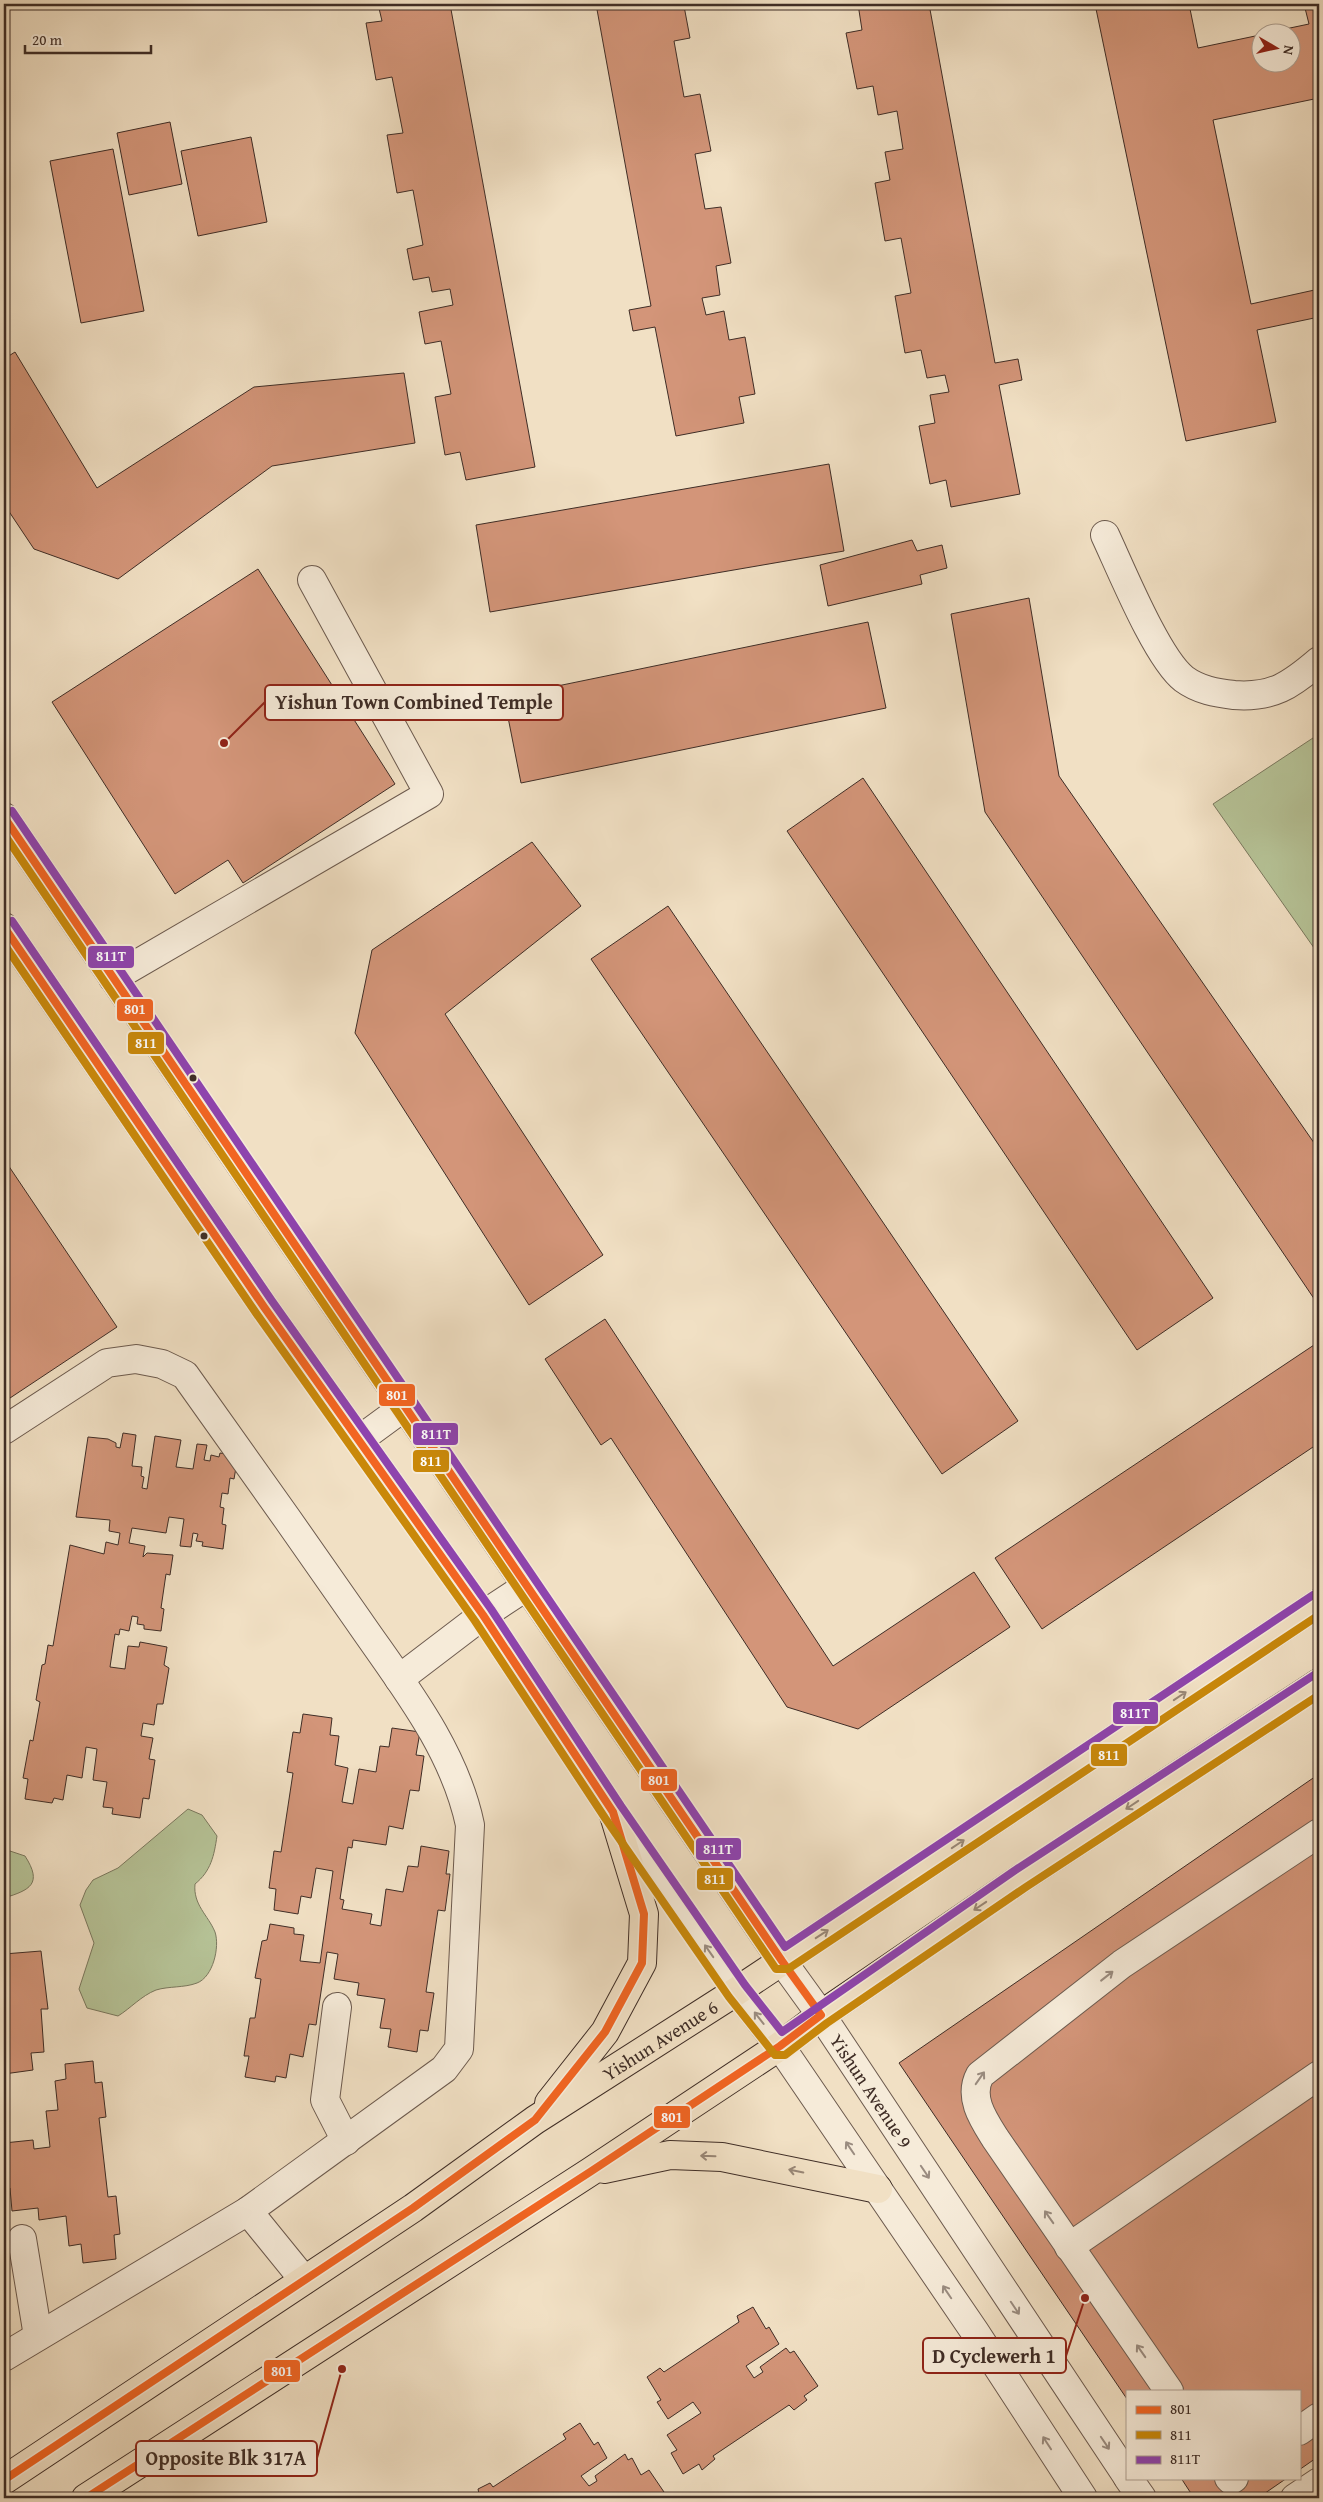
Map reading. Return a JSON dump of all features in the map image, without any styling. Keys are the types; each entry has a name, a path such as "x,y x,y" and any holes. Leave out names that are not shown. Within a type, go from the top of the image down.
{"main road":[{"name":"Yishun Avenue 6","path":"4,2480 413,2208 535,2120 738,1991 1319,1603"},
{"path":"86,2498 590,2172 780,2046 821,2015 1020,1879 1319,1683"},
{"path":"535,2120 605,2032 642,1963 644,1914 613,1812"},
{"path":"590,2172 670,2155 722,2157 878,2189"}],"street":[{"path":"1105,535 1158,646 1183,678 1212,692 1254,696 1291,685 1319,662"},
{"path":"113,978 430,794 312,580"},
{"name":"Yishun Avenue 9","path":"4,817 404,1407 782,1961 821,2015 1126,2474"},
{"path":"4,927 359,1440 483,1615 613,1812 738,1991 780,2046 878,2189 1083,2498"},
{"path":"4,1430 107,1362 136,1359 162,1364 185,1375 399,1679 446,1753 465,1798 470,1825 459,2049 444,2069 248,2211 4,2356"},
{"path":"359,1440 404,1407"},
{"path":"399,1679 483,1615 527,1586"},
{"path":"1168,2390 979,2112 975,2084 980,2074 1122,1964 1319,1833"},
{"path":"337,2007 325,2100 346,2141"},
{"path":"1069,2246 1319,2074"},
{"path":"248,2211 304,2280"},
{"path":"22,2239 38,2336"},
{"path":"1300,2430 1319,2417"},
{"name":"Yishun Avenue 9","path":"1130,2480 1142,2498"},
{"path":"1295,2498 1319,2482"}],"green space":[{"path":"1319,734 1319,955 1213,804"},
{"path":"188,1809 202,1815 217,1836 211,1863 205,1874 195,1884 196,1898 215,1932 217,1945 211,1968 203,1980 187,1986 156,1990 146,1995 118,2016 87,2008 79,1989 94,1943 80,1905 86,1890 93,1880 118,1868"},
{"path":"4,1849 25,1856 33,1873 33,1879 27,1889 4,1898"}],"building":[{"path":"378,4 450,4 535,467 466,480 460,452 445,455 435,397 451,394 441,341 425,344 419,312 453,305 450,289 432,292 429,277 413,280 407,249 423,245 413,190 397,193 387,135 403,133 392,77 376,80 366,23 382,21"},
{"path":"596,4 667,4 668,9 684,6 690,38 674,41 684,97 700,94 711,151 695,154 705,209 721,207 731,263 716,266 720,295 702,298 706,315 724,311 729,340 745,337 755,394 739,397 744,423 676,436 655,327 633,331 629,310 651,306"},
{"path":"858,4 929,4 995,363 1018,359 1022,380 999,385 1020,494 951,507 946,480 930,484 919,426 935,423 930,395 949,392 945,375 927,378 921,350 905,353 895,296 911,293 901,238 885,241 875,183 890,180 885,152 903,149 897,111 878,115 873,86 857,89 846,33 862,30"},
{"path":"1095,4 1189,4 1198,48 1250,37 1250,72 1300,72 1300,26 1309,24 1304,4 1319,4 1319,98 1213,120 1251,304 1319,289 1319,317 1257,330 1276,422 1186,441"},
{"path":"170,122 182,184 129,195 117,133"},
{"path":"251,137 267,222 198,236 181,151"},
{"path":"113,149 144,311 81,323 50,161"},
{"path":"15,352 97,488 254,387 404,373 415,443 272,466 118,579 34,549 4,504 4,359"},
{"path":"829,464 844,551 490,612 476,525"},
{"path":"912,540 917,551 942,545 947,568 920,575 922,584 828,606 820,565"},
{"path":"258,569 395,784 243,883 228,860 175,894 52,702"},
{"path":"1029,598 1059,776 1319,1150 1319,1306 985,812 951,614"},
{"path":"868,622 886,708 521,783 504,697"},
{"path":"863,778 1213,1298 1137,1350 787,831"},
{"path":"532,842 581,906 445,1014 603,1255 529,1305 355,1033 372,950"},
{"path":"668,906 1018,1421 942,1474 591,959"},
{"path":"4,1159 117,1327 4,1402"},
{"path":"605,1319 833,1666 974,1572 1010,1627 858,1729 787,1707 611,1438 601,1445 545,1359"},
{"path":"1314,1345 1319,1353 1319,1443 1042,1629 995,1558"},
{"path":"123,1433 136,1435 132,1466 142,1467 141,1476 144,1477 142,1488 147,1489 155,1436 181,1440 176,1467 193,1469 197,1444 207,1445 204,1460 210,1461 211,1455 219,1457 220,1453 238,1456 234,1479 230,1478 228,1494 222,1493 220,1507 224,1508 222,1524 226,1525 223,1549 202,1546 203,1542 196,1541 198,1534 193,1533 191,1547 180,1546 184,1519 169,1517 166,1533 132,1528 129,1543 145,1546 143,1557 147,1553 173,1555 170,1575 166,1574 161,1608 164,1609 161,1631 144,1629 144,1625 137,1624 138,1617 132,1616 129,1631 120,1629 119,1635 115,1634 110,1667 125,1669 128,1646 139,1647 140,1642 167,1647 164,1665 169,1668 163,1704 157,1704 154,1725 143,1723 141,1736 153,1738 149,1759 155,1760 149,1799 143,1798 140,1818 112,1814 113,1808 103,1807 107,1782 93,1780 97,1749 86,1747 82,1778 67,1775 63,1800 54,1798 52,1803 25,1799 28,1779 23,1778 30,1740 33,1741 40,1702 36,1700 42,1665 45,1664 48,1645 53,1646 70,1545 104,1554 106,1542 118,1545 120,1533 109,1531 110,1520 76,1517 88,1437 108,1439 116,1443 116,1447 120,1448"},
{"path":"303,1714 332,1718 330,1735 339,1736 335,1765 348,1768 342,1802 353,1804 359,1769 376,1772 380,1746 389,1747 392,1728 420,1732 416,1755 424,1756 419,1791 410,1790 403,1829 389,1826 386,1845 353,1840 352,1848 348,1847 340,1899 344,1900 342,1909 372,1914 370,1924 381,1926 386,1889 403,1892 408,1866 418,1867 421,1846 449,1851 446,1874 450,1874 445,1911 438,1910 426,1992 434,1993 428,2031 420,2030 417,2052 388,2047 391,2029 380,2028 385,1999 357,1995 359,1983 334,1979 338,1954 327,1952 316,2025 309,2024 303,2057 290,2054 286,2078 276,2076 275,2082 245,2077 249,2056 244,2056 250,2018 255,2018 261,1979 255,1978 262,1941 267,1940 270,1924 294,1928 294,1934 304,1935 300,1961 320,1963 333,1871 316,1868 311,1898 301,1896 298,1914 274,1910 276,1889 269,1888 274,1851 281,1852 293,1773 287,1772 293,1732 300,1733"},
{"path":"1319,1774 1319,2456 1300,2469 1300,2390 1126,2390 1126,2398 899,2063"},
{"path":"41,1951 48,2009 41,2009 44,2052 31,2053 33,2070 4,2074 4,1954"},
{"path":"93,2061 95,2083 102,2082 106,2117 99,2118 108,2197 116,2196 120,2234 114,2235 116,2259 83,2263 81,2244 69,2246 66,2216 39,2220 38,2208 12,2211 10,2188 4,2188 4,2143 33,2140 34,2149 50,2147 46,2111 58,2110 55,2081 66,2079 65,2064"},
{"path":"4,2206 10,2259 4,2260"},
{"path":"753,2307 766,2329 769,2327 779,2344 746,2366 754,2378 763,2372 760,2367 786,2348 790,2353 794,2351 818,2386 804,2396 807,2400 794,2410 789,2405 713,2456 715,2459 702,2470 699,2464 683,2474 671,2453 677,2450 667,2435 701,2413 693,2402 668,2419 657,2402 661,2400 647,2377 660,2368 664,2372 739,2322 737,2316"},
{"path":"580,2423 594,2445 598,2442 607,2458 581,2476 589,2486 597,2481 595,2476 625,2454 628,2460 632,2458 641,2475 649,2470 664,2492 653,2498 472,2498 479,2494 478,2489 490,2483 493,2487 566,2439 563,2434"},
{"path":"1182,2480 1284,2480 1258,2498 1194,2498"}],"transit line":[{"name":"811T","path":"12,811 785,1947 1313,1595"},
{"name":"801","path":"4,817 782,1961 821,2015 780,2046 590,2172 86,2498"},
{"name":"811","path":"4,834 776,1969 788,1969 1319,1615"},
{"name":"811T","path":"12,921 272,1301 491,1609 621,1806 745,1985 782,2032 1014,1871 1314,1675"},
{"name":"801","path":"4,927 264,1307 483,1615 613,1812 644,1914 642,1963 605,2032 535,2120 413,2208 4,2480"},
{"name":"811","path":"4,944 256,1313 475,1621 605,1818 729,1997 775,2055 785,2055 827,2023 1026,1887 1319,1695"}],"place":[{"name":"Yishun Town Combined Temple","path":"224,743"},
{"name":"D Cyclewerh 1","path":"1085,2298"},
{"name":"Opposite Blk 317A","path":"342,2369"}]}
